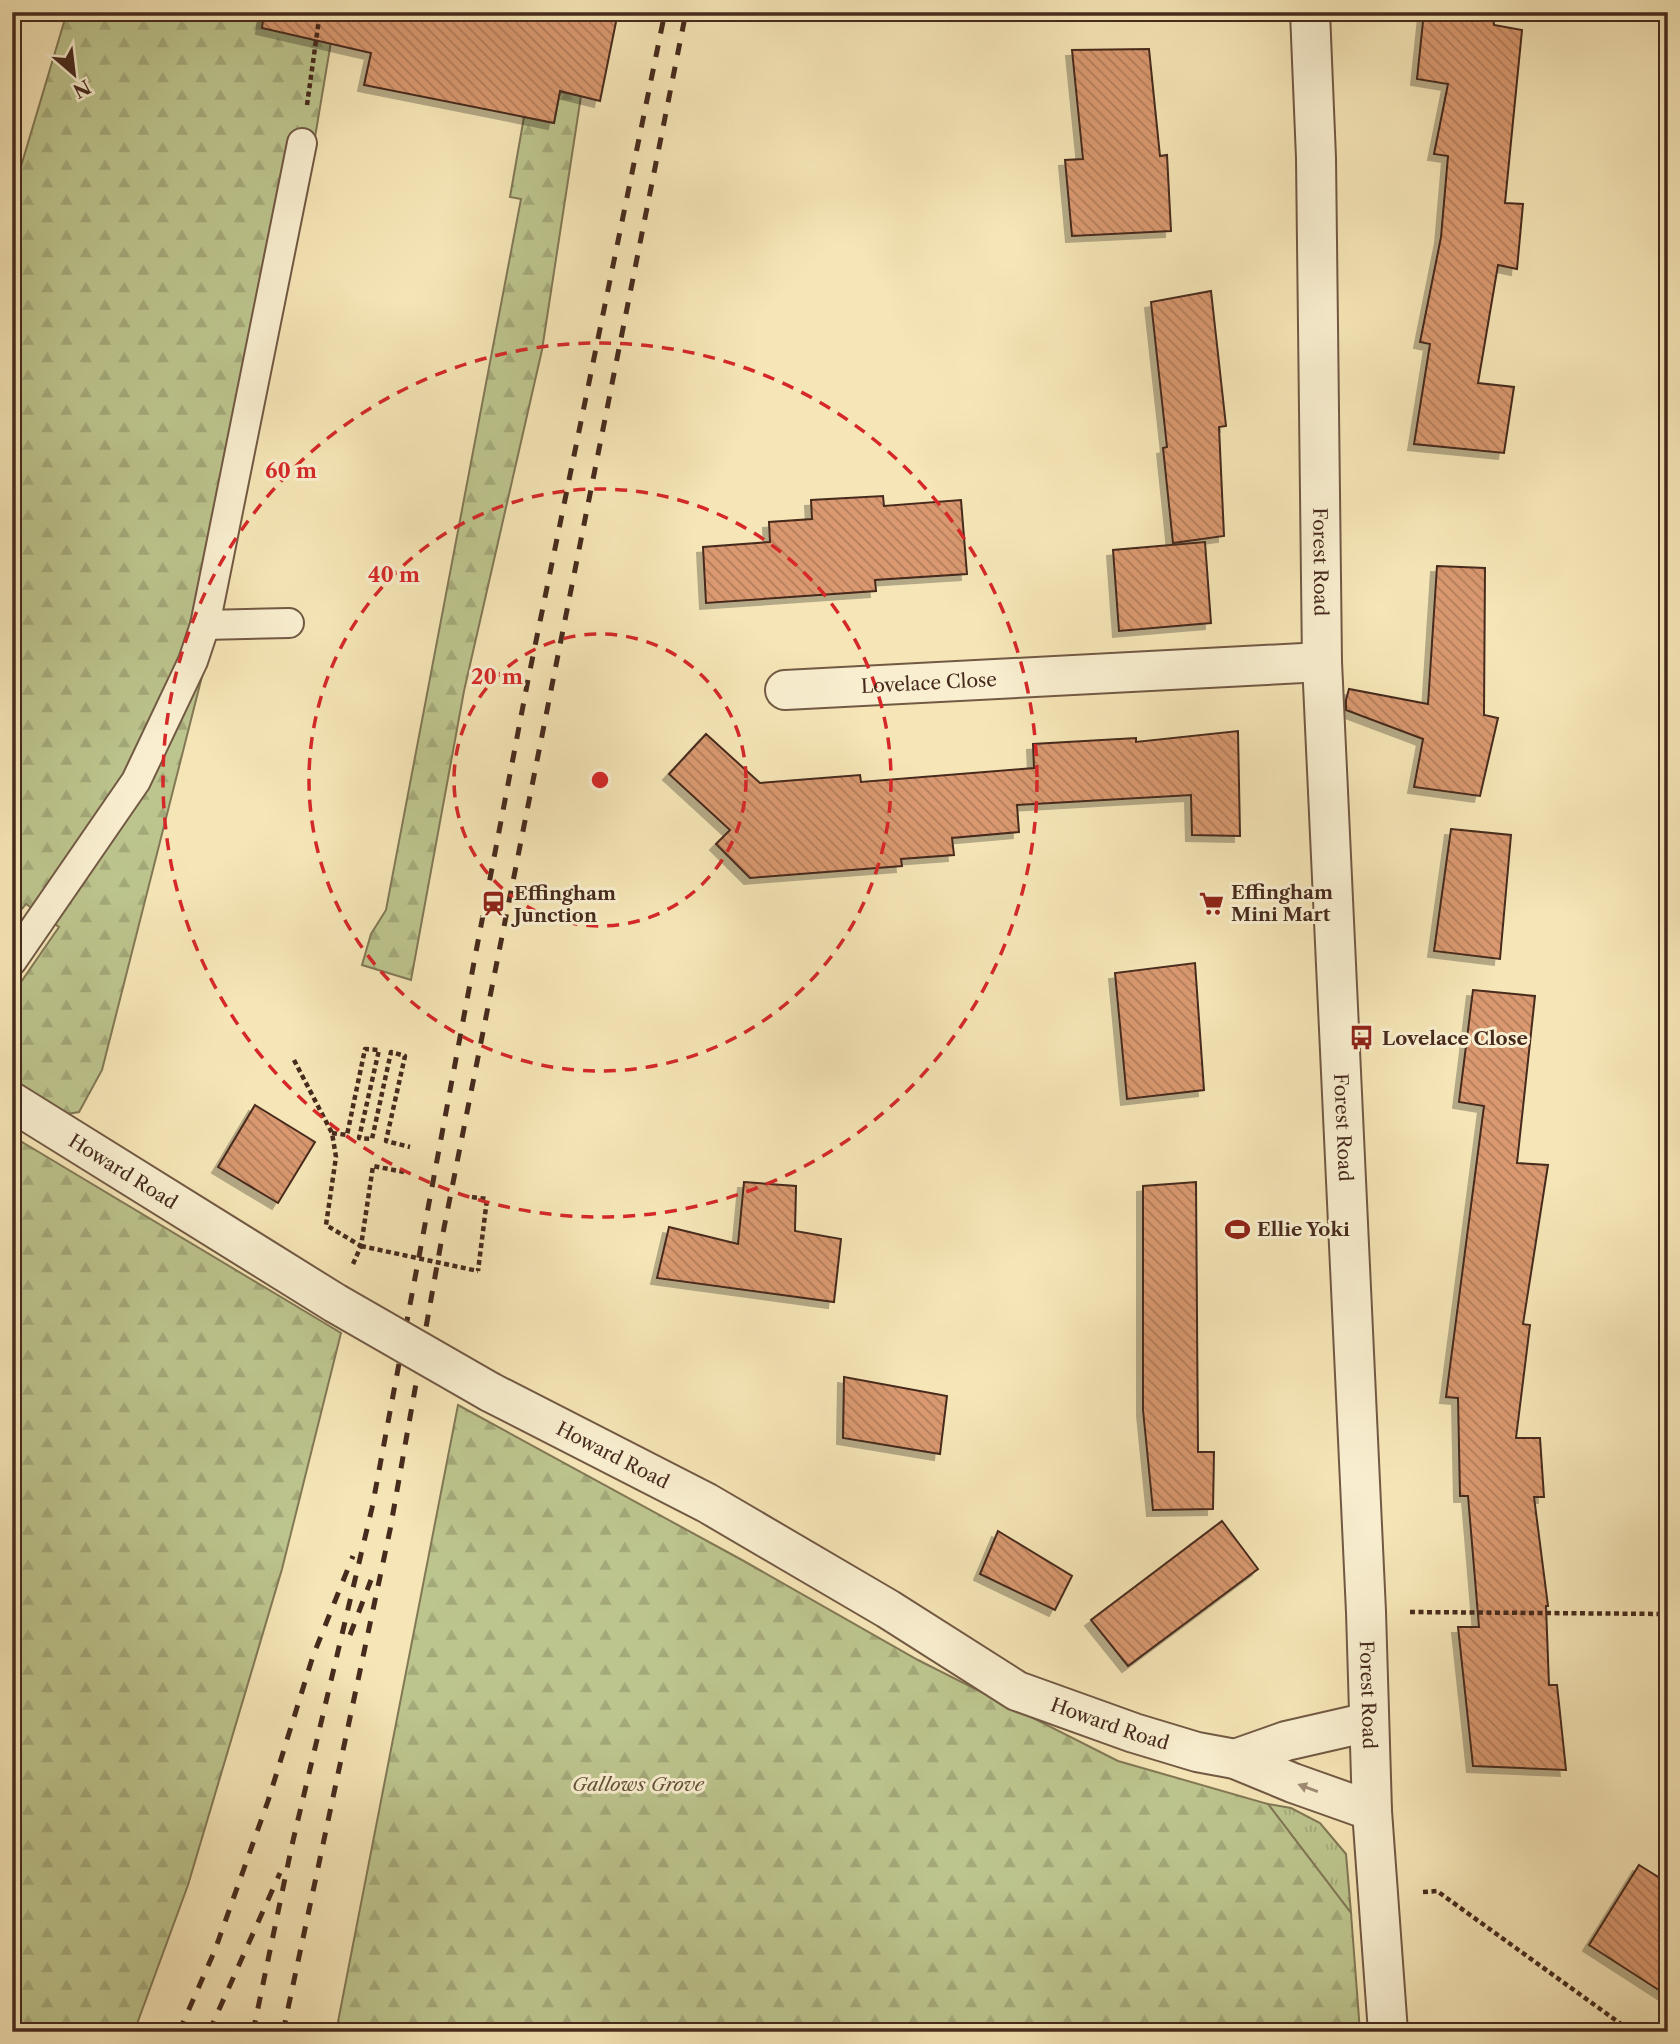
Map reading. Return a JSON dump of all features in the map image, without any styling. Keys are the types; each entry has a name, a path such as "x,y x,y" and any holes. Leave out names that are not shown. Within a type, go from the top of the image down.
{"street":[{"name":"Forest Road","path":"1310,12 1316,158 1322,662 1366,1612 1372,1811 1388,2032"},
{"name":"Lovelace Close","path":"785,690 1322,662"},
{"name":"Howard Road","path":"12,1102 335,1303 491,1392 707,1503 888,1609 1017,1691 1134,1733 1197,1752 1235,1759 1372,1811"},
{"name":"Howard Road","path":"1235,1759 1286,1741 1369,1722"}],"lane":[{"path":"12,961 136,780 193,661 205,625 302,143"},
{"path":"205,625 289,623"}],"path":[{"path":"302,143 320,12"},
{"path":"332,1133 347,1135 365,1049 379,1050 359,1138 372,1139 391,1052 405,1056 386,1141 410,1147"},
{"path":"294,1060 332,1133 336,1157 326,1225 361,1246 478,1271 486,1199 472,1197"},
{"path":"361,1246 373,1166 404,1172"},
{"path":"1366,1612 1668,1614"},
{"path":"1377,1895 1437,1891 1632,2032"}],"green space":[{"path":"67,12 336,12 312,155 211,641 102,1070 79,1112 56,1116 15,1089 12,1075 12,995 59,927 26,904 12,920 12,181 19,173"},
{"path":"560,92 581,96 542,350 464,691 411,980 362,965 371,934 386,910 521,199 510,197 524,117 554,123"},
{"path":"12,1136 341,1333 282,1569 188,1885 134,2032 12,2032"},
{"name":"Gallows Grove","path":"458,1405 742,1560 918,1660 1118,1761 1268,1804 1351,1913 1360,2032 336,2032"},
{"path":"1268,1804 1291,1808 1320,1823 1346,1854 1351,1913"}],"building":[{"path":"264,12 618,12 600,101 560,91 554,123 364,85 371,53 262,28"},
{"path":"1424,12 1493,12 1494,25 1522,30 1505,203 1523,204 1517,269 1498,265 1478,383 1514,387 1504,453 1414,444 1430,344 1420,342 1441,237 1448,156 1434,154 1448,84 1417,79"},
{"path":"1149,49 1160,156 1167,155 1171,231 1072,236 1065,160 1083,159 1072,50"},
{"path":"1211,291 1226,426 1219,427 1224,536 1173,543 1163,448 1167,447 1151,302"},
{"path":"883,496 884,506 961,500 967,574 875,580 876,591 706,603 703,547 770,542 769,522 812,519 811,500"},
{"path":"1205,542 1211,623 1119,631 1113,550"},
{"path":"1437,566 1485,568 1484,715 1498,718 1480,796 1414,787 1423,739 1346,710 1349,689 1428,704"},
{"path":"1238,731 1240,836 1192,835 1191,795 1017,805 1019,832 952,838 954,855 901,859 902,866 750,878 716,844 730,830 669,774 706,734 760,783 860,775 861,782 1034,768 1033,744 1136,738 1136,742"},
{"path":"1451,829 1511,835 1500,959 1434,951"},
{"path":"1195,963 1204,1090 1127,1099 1115,973"},
{"path":"1473,990 1535,996 1517,1163 1548,1165 1523,1324 1530,1325 1516,1438 1540,1438 1544,1497 1534,1497 1548,1606 1549,1685 1557,1685 1566,1770 1473,1766 1458,1627 1479,1627 1468,1496 1460,1496 1458,1398 1446,1397 1484,1106 1459,1102"},
{"path":"255,1105 315,1142 278,1203 218,1167"},
{"path":"744,1182 796,1186 795,1231 841,1239 834,1302 657,1278 669,1227 738,1244"},
{"path":"1196,1182 1198,1452 1214,1452 1213,1509 1153,1510 1143,1410 1143,1186"},
{"path":"844,1377 947,1396 940,1454 843,1438"},
{"path":"1222,1521 1258,1569 1128,1666 1091,1620"},
{"path":"998,1531 1072,1576 1055,1610 980,1574"},
{"path":"1639,1865 1668,1883 1668,1996 1589,1945"}],"railway":[{"path":"253,2032 292,1845 372,1508 528,680 665,12"},
{"path":"283,2032 390,1530 441,1243 686,12"},
{"path":"179,2032 215,1950 268,1801 313,1656 353,1556"},
{"path":"350,1635 371,1580"},
{"path":"209,2032 280,1873"}],"place":[{"name":"Effingham Mini Mart","path":"1211,903"},
{"name":"Effingham Junction","path":"494,904"},
{"name":"Lovelace Close","path":"1362,1038"},
{"name":"Ellie Yoki","path":"1237,1229"}]}
